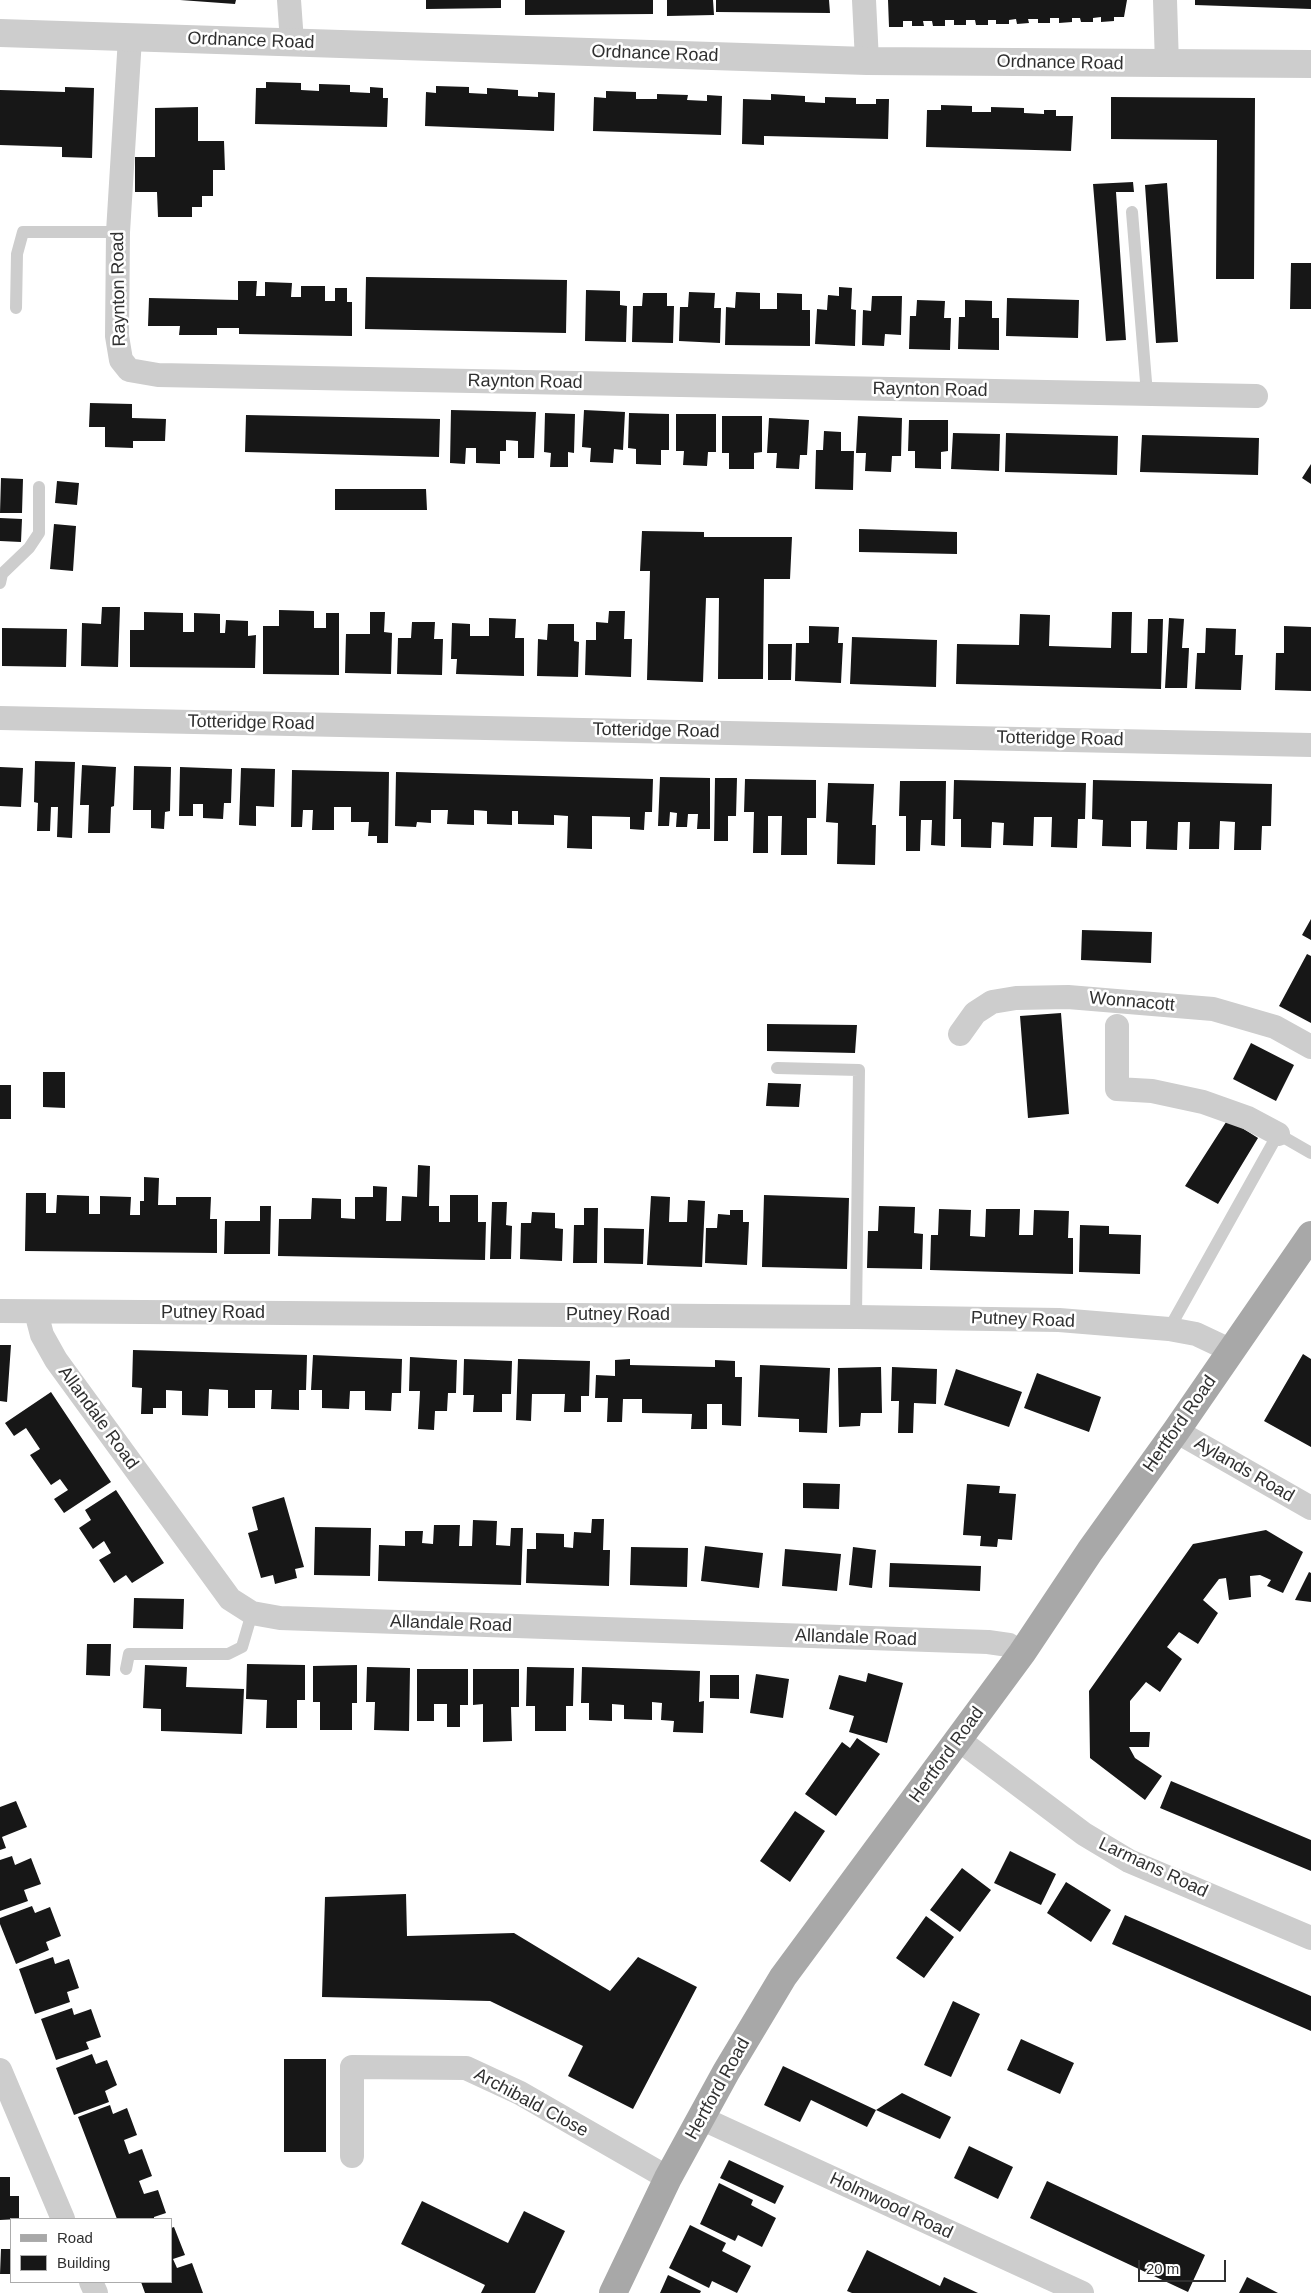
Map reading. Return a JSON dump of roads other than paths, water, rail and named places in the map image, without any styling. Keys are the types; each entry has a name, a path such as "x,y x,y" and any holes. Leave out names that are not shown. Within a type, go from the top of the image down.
{"main road":[{"name":"Hertford Road","path":"613,2293 668,2178 726,2072 783,1977 1022,1653 1090,1551 1232,1351 1241,1334 1311,1235"}],"street":[{"path":"289,0 292,42"},
{"path":"864,0 867,61"},
{"path":"1166,0 1167,64"},
{"name":"Ordnance Road","path":"0,33 867,61 1311,64"},
{"name":"Raynton Road","path":"130,38 118,232 117,336 121,360 128,370 158,375 1256,396"},
{"name":"Totteridge Road","path":"0,718 1311,745"},
{"name":"Wonnacott","path":"960,1034 975,1013 992,1002 1016,998 1068,997 1213,1009 1276,1027 1311,1047"},
{"path":"1117,1026 1117,1089 1152,1091 1204,1102 1248,1118 1278,1134"},
{"name":"Putney Road","path":"0,1311 1059,1320 1169,1329 1196,1334 1232,1351"},
{"name":"Allandale Road","path":"36,1312 42,1335 56,1360 230,1599 252,1613 280,1618 988,1642 1009,1645 1022,1653"},
{"name":"Aylands Road","path":"1176,1431 1311,1508"},
{"name":"Larmans Road","path":"959,1740 1084,1834 1129,1861 1311,1938"},
{"name":"Archibald Close","path":"352,2156 352,2067 466,2068 520,2093 668,2178"},
{"path":"0,2070 63,2218"},
{"name":"Holmwood Road","path":"701,2118 1082,2293"}],"lane":[{"path":"1132,212 1147,394"},
{"path":"16,308 17,254 23,232 118,232"},
{"path":"0,582 2,574 29,548 39,533 39,487"},
{"path":"778,1068 859,1070 856,1317"},
{"path":"1169,1329 1278,1134 1311,1153"},
{"path":"126,1669 129,1654 228,1654 242,1647 252,1613"}]}
